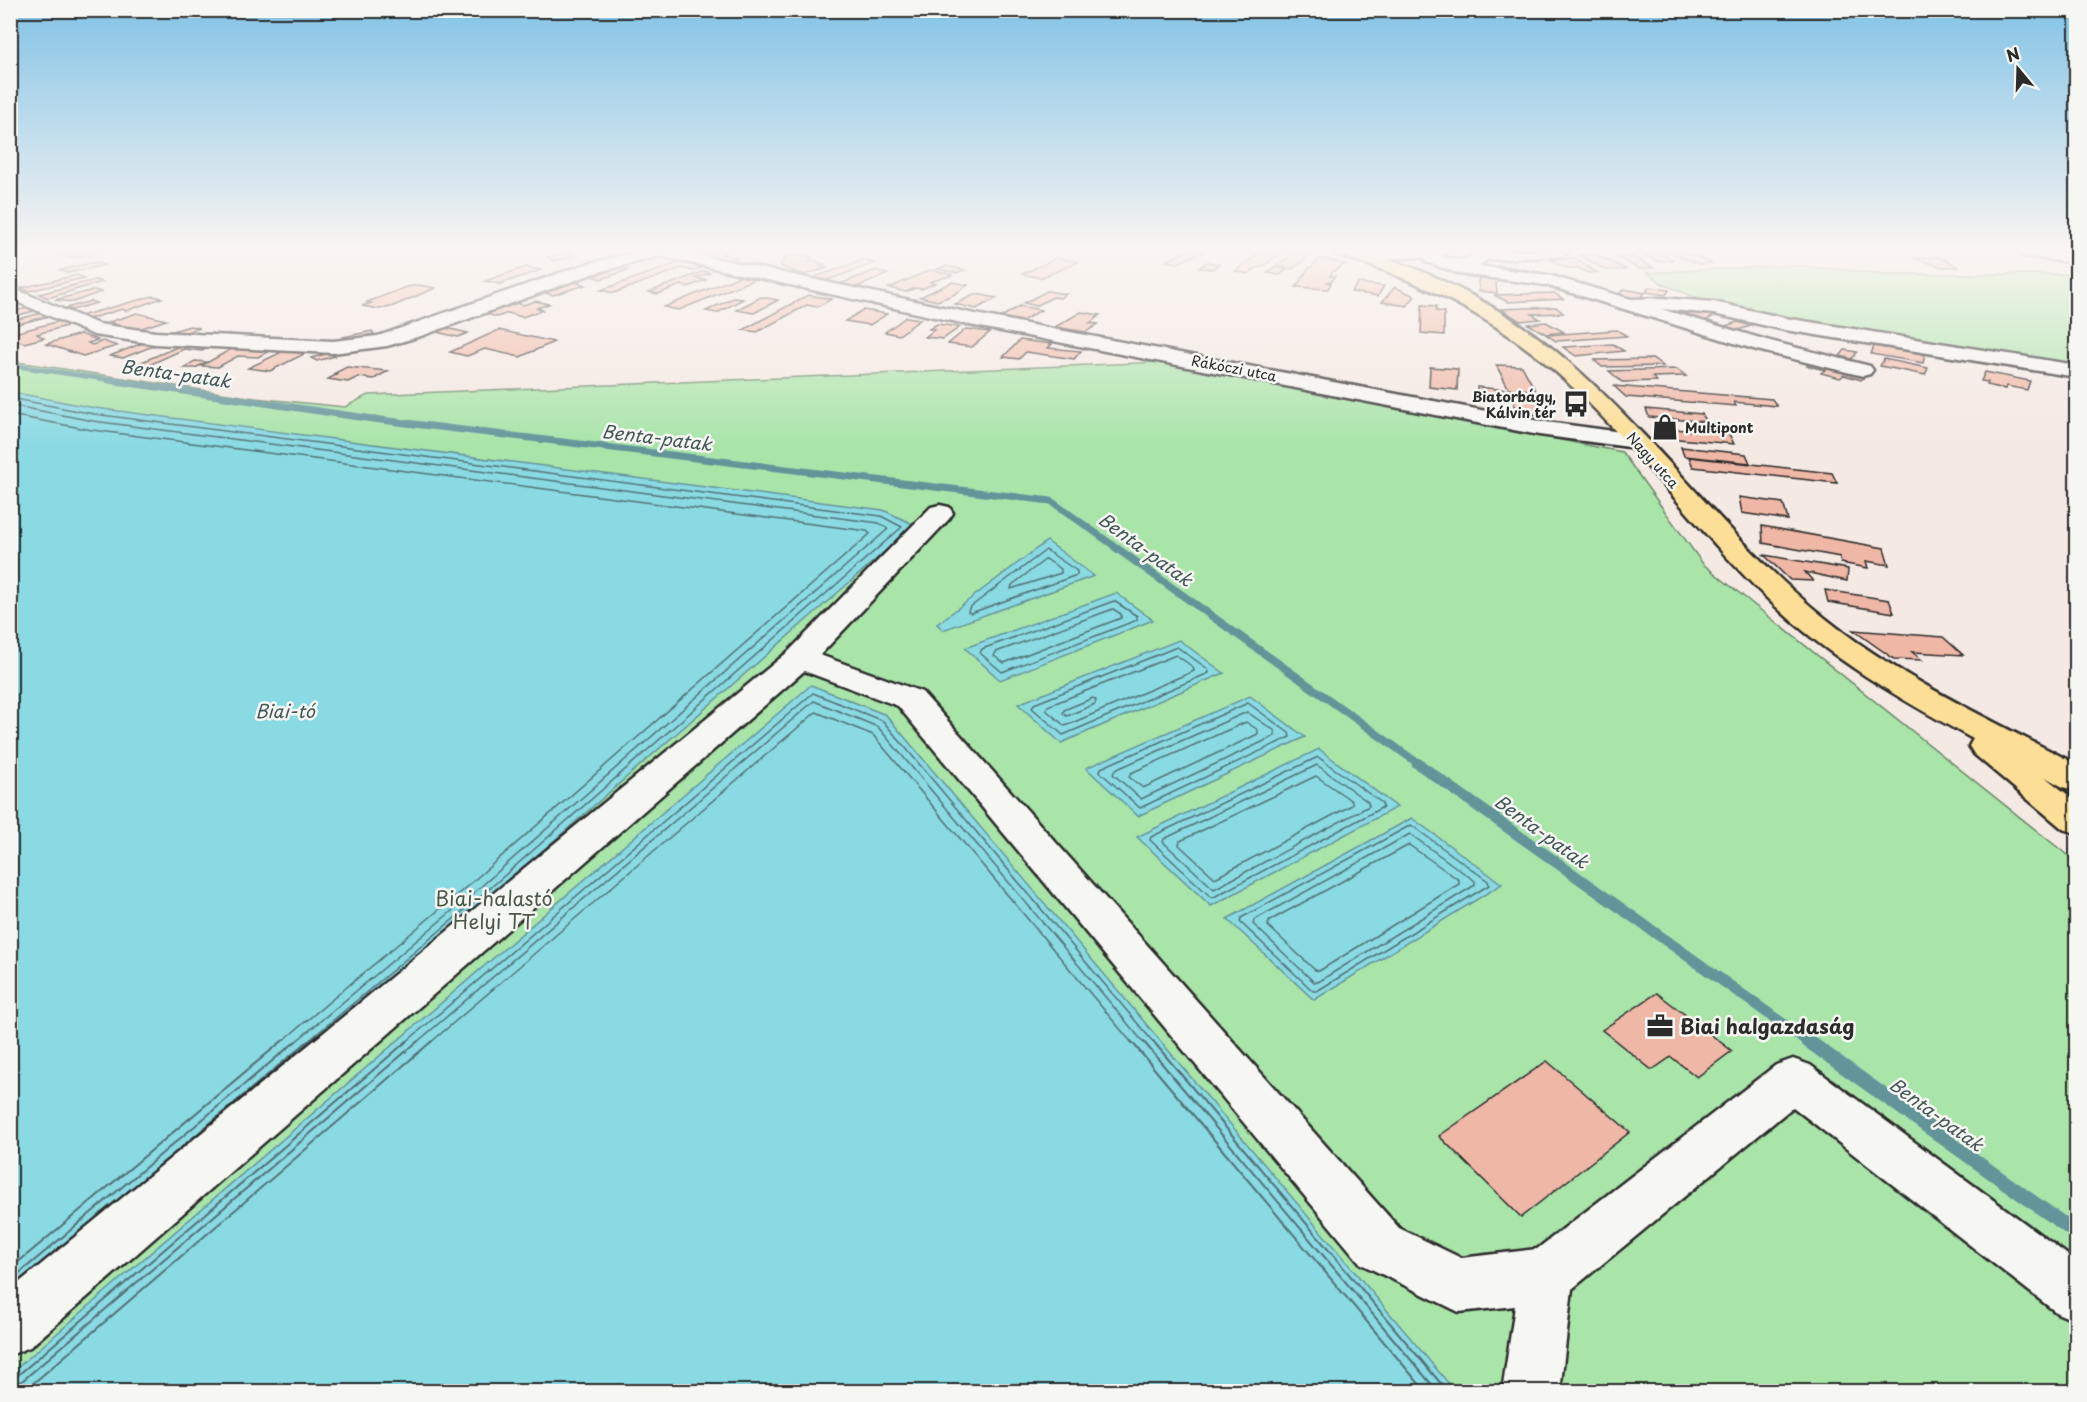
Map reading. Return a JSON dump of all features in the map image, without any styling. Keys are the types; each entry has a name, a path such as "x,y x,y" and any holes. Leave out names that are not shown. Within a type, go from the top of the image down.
{"main road":[{"name":"Nagy utca","path":"1495,316 1576,378 1716,530 1783,598 1841,645 1892,679 1942,707"},
{"path":"1942,707 2076,779"},
{"path":"1942,707 2037,790 2076,820"}],"street":[{"path":"65,316 94,329 155,338 333,347 380,342 457,316"},
{"name":"Rákóczi utca","path":"959,316 1539,428 1636,441"},
{"path":"1667,316 1764,346 1863,370"},
{"path":"1751,316 1785,324 2076,371"},
{"path":"10,1327 800,658 940,513"},
{"path":"800,658 910,699 1380,1246 1459,1285 1547,1275 1793,1079 2076,1294"},
{"path":"1531,1392 1547,1275"}],"green space":[{"path":"1772,316 2076,316 2076,369"},
{"name":"Biai-halastó Helyi TT","path":"11,361 255,398 345,407 368,395 1162,362 1622,452 1703,564 2076,862 2076,1391 11,1391"}],"water":[{"name":"Biai-tó","path":"11,392 95,408 883,510 915,525 485,901 11,1299"},
{"path":"1047,541 1094,576 943,630 937,624"},
{"path":"1116,593 1153,620 1000,680 965,648"},
{"path":"1179,640 1224,673 1061,743 1018,704"},
{"path":"811,685 886,715 1455,1391 11,1391 11,1373"},
{"path":"1250,696 1305,737 1138,816 1086,768"},
{"path":"1319,749 1397,807 1211,906 1137,837"},
{"path":"1412,818 1502,884 1314,1000 1227,919"}],"building":[{"path":"28,316 47,316 10,326 10,321"},
{"path":"126,316 151,316 166,320 139,329 111,325 116,324 109,322"},
{"path":"768,316 786,316 757,332 743,330"},
{"path":"852,316 883,316 870,325 845,321"},
{"path":"1002,316 1030,316 1022,321"},
{"path":"1073,316 1098,316 1090,323 1098,324 1086,332 1055,327"},
{"path":"1422,316 1444,316 1444,335 1421,333"},
{"path":"1513,316 1536,316 1540,319 1520,321"},
{"path":"1682,316 1713,316 1702,323"},
{"path":"906,317 921,319 899,335 885,332"},
{"path":"60,321 70,325 37,334 44,338 24,343 17,340 10,341 10,334"},
{"path":"1546,322 1564,332 1546,334 1528,324"},
{"path":"1738,322 1751,326 1731,332 1718,328"},
{"path":"937,324 960,327 943,339 925,337 934,330 929,329"},
{"path":"190,326 200,328 171,337 162,334"},
{"path":"442,327 468,333 458,337 432,331"},
{"path":"966,329 990,332 972,347 948,344"},
{"path":"499,330 554,342 520,357 485,349 467,356 450,352"},
{"path":"1617,330 1627,336 1556,341 1547,335"},
{"path":"372,331 374,334 345,340 343,337"},
{"path":"80,334 98,340 88,343 92,345 103,341 117,346 83,356 46,344"},
{"path":"1020,340 1052,344 1048,348 1081,351 1074,359 1026,352 1019,359 1003,357"},
{"path":"145,342 158,344 123,358 110,356"},
{"path":"184,344 212,346 202,351 184,349 149,365 137,364"},
{"path":"1613,344 1624,351 1576,356 1563,347"},
{"path":"1898,345 1926,350 1923,363 1871,354 1874,346 1897,350"},
{"path":"235,347 271,350 258,357 238,356 218,367 201,366"},
{"path":"286,350 308,352 270,371 248,368"},
{"path":"1845,350 1857,352 1852,359 1840,356"},
{"path":"329,353 335,356 317,361 311,358"},
{"path":"1654,359 1663,366 1602,367 1594,360"},
{"path":"1884,359 1928,368 1925,375 1880,366"},
{"path":"195,361 207,362 195,368 183,368"},
{"path":"1814,361 1868,374 1861,380 1844,375 1840,378 1821,373 1825,370 1807,366"},
{"path":"1496,365 1522,366 1535,390 1509,389"},
{"path":"347,367 388,371 374,379 358,377 348,382 328,379"},
{"path":"1430,367 1458,369 1457,390 1429,387"},
{"path":"1677,369 1686,376 1652,377 1657,381 1622,382 1609,371"},
{"path":"1985,372 2030,381 2027,390 2006,386 2005,389 1987,385 1988,382 1981,381"},
{"path":"1614,386 1772,399 1777,406 1734,402 1736,406 1626,397"},
{"path":"1477,387 1538,393 1539,415 1514,413 1514,401 1477,397"},
{"path":"1646,409 1702,414 1707,422 1649,417"},
{"path":"1663,428 1729,434 1734,444 1667,438"},
{"path":"1681,447 1746,454 1750,463 1684,456"},
{"path":"1689,457 1832,473 1837,483 1693,467"},
{"path":"1739,497 1783,503 1788,520 1742,513"},
{"path":"1762,526 1884,548 1889,565 1866,561 1868,568 1841,563 1840,557 1763,543"},
{"path":"1764,555 1848,569 1847,581 1805,572 1813,581 1790,580"},
{"path":"1825,590 1889,600 1894,613 1828,602"},
{"path":"1853,630 1943,637 1963,655 1912,652 1922,660 1894,659"},
{"path":"1657,993 1732,1051 1697,1077 1671,1057 1652,1070 1602,1030"},
{"path":"1547,1061 1630,1132 1521,1217 1439,1136"}],"waterway":[{"name":"Benta-patak","path":"10,365 119,381"},
{"name":"Benta-patak","path":"109,380 373,419 1051,501 1117,548"},
{"name":"Benta-patak","path":"1115,547 1419,764"},
{"name":"Benta-patak","path":"1417,763 1810,1043"},
{"name":"Benta-patak","path":"1808,1041 2076,1233"}],"place":[{"name":"Biatorbágy, Kálvin tér","path":"1576,404"},
{"name":"Multipont","path":"1665,427"},
{"name":"Biai halgazdaság","path":"1660,1026"}]}
